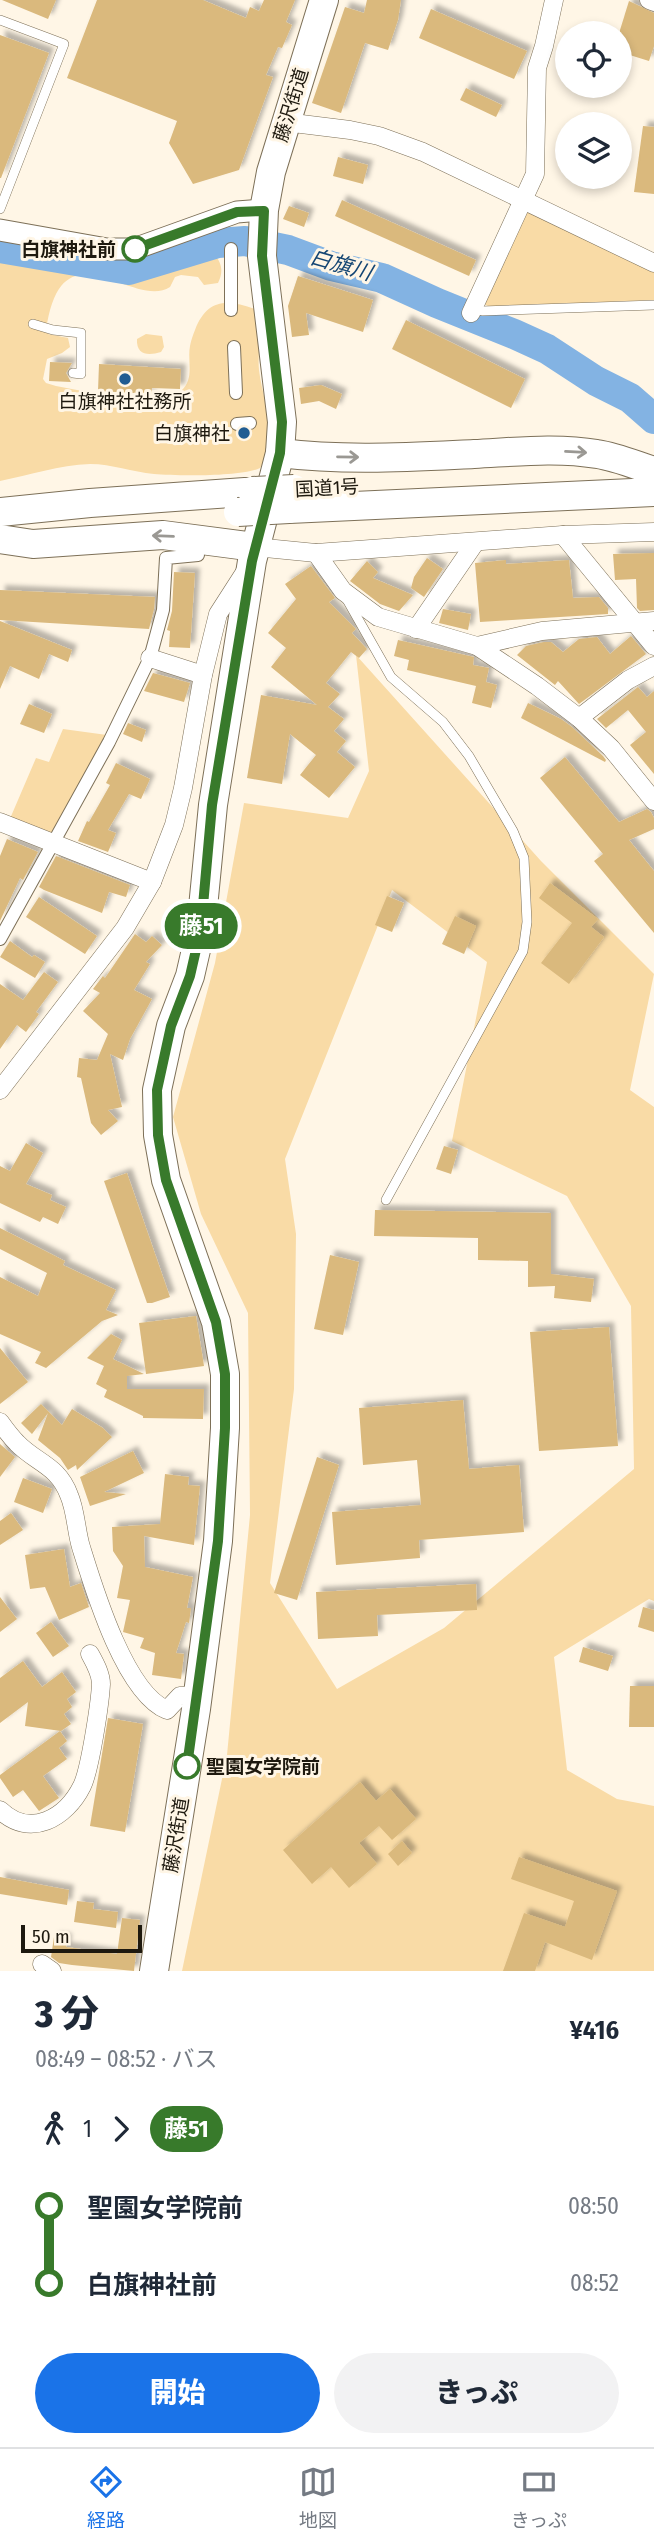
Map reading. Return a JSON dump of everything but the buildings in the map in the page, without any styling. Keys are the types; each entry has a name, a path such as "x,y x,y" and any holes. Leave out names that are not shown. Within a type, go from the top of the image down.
{"highway":[{"name":"藤沢街道","path":"154,1971 198,1695 218,1541 225,1428 225,1374 216,1322 166,1180 158,1135 157,1090 171,1026 190,976 201,928 212,805 254,554 280,453 282,422 262,235 271,172 324,0"},
{"path":"280,453 310,457 394,458 513,452 578,452 598,454 654,472"},
{"name":"国道1号","path":"0,512 90,502 242,502 292,499 654,472"},
{"name":"国道1号","path":"292,499 654,492"},
{"name":"国道1号","path":"0,530 242,502"},
{"path":"0,539 33,544 163,535 254,554"}],"street":[{"path":"472,310 535,174 537,68 554,0"},
{"path":"649,0 654,2"},
{"path":"285,122 379,136 423,152 654,263"},
{"path":"0,230 107,249 134,249 237,212 262,235"},
{"path":"231,249 231,310"},
{"path":"234,347 236,393"},
{"path":"0,1090 125,928 152,883 183,788 203,675 218,614 254,554 316,553 563,535 654,532"},
{"path":"563,535 654,646"},
{"path":"416,629 475,543"},
{"path":"316,553 342,592 378,617 477,646 496,656 579,718 611,748 654,801"},
{"path":"0,939 109,742 150,658 163,610 166,558 198,555"},
{"path":"477,646 542,631 654,621"},
{"path":"150,658 203,675"},
{"path":"579,718 628,680 654,666"},
{"path":"0,822 152,883"},
{"path":"1,1428 26,1451 54,1469 69,1494 81,1546 112,1637 138,1686 157,1706 167,1710 180,1696 198,1695"},
{"path":"0,1810 19,1822 40,1825 61,1813 83,1784 101,1682 90,1654"}],"lane":[{"path":"0,19 64,44 0,209"},
{"path":"472,310 654,304"},
{"path":"33,324 53,330 81,333 81,374 73,373"},
{"path":"342,592 391,677 443,722 469,756 513,831 524,858 526,879 527,922 523,951 386,1200"}],"shaded area":[{"path":"527,211 654,272 654,300 490,307 484,304"},
{"path":"207,254 214,254 221,265 218,283 204,285 198,277 181,275 175,277 170,287 155,291 100,276 82,275 66,281 54,298 46,331 48,334 68,338 70,347 47,359 43,379 56,386 129,400 162,401 181,391 188,381 191,342 205,312 226,303 255,309 260,339 259,370 270,431 266,456 260,468 224,474 177,475 90,464 56,468 0,481 0,256 44,268 137,275 167,269"},
{"path":"146,334 162,336 164,347 161,352 147,354 138,348 137,339"},
{"path":"356,655 541,861 654,974 630,1090 654,1107 654,1601 649,1599 554,1657 567,1770 617,1799 654,1806 654,1971 182,1971 227,1755 250,1515 248,1313 201,1214 173,1117 215,963 244,803 348,818 369,771","holes":["392,890 487,962 452,1141 567,1196 631,1306 634,1469 444,1628 337,1689 270,1583 294,1389 296,1234 285,1159"]},
{"path":"63,729 107,735 55,839 9,821 36,758 49,762"}],"waterway":[{"name":"白旗川","path":"0,248 129,270 218,243 245,241 288,250 331,266 382,278 547,349 596,381 630,398 654,419"}],"bus line":[{"name":"藤51","path":"135,249 237,212 264,211 262,256 282,422 280,453 252,561 212,805 201,928 190,976 171,1026 157,1090 158,1135 166,1180 216,1322 225,1374 225,1428 218,1541 187,1766"}],"place":[{"name":"白旗神社前","path":"135,249"},
{"name":"白旗神社社務所","path":"125,379"},
{"name":"白旗神社","path":"244,433"},
{"name":"聖園女学院前","path":"187,1766"}]}
